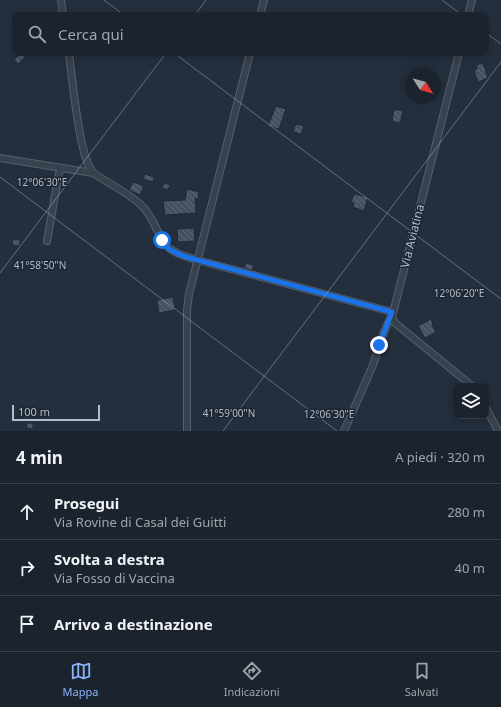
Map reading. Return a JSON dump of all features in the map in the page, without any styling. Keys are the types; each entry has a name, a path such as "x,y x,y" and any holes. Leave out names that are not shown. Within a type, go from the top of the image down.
{"street":[{"path":"61,0 63,12"},
{"path":"261,12 264,0"},
{"path":"469,12 472,0"},
{"path":"69,56 76,114 84,154 92,173"},
{"path":"187,431 187,310 189,294 249,56"},
{"name":"Via Aviatina","path":"344,431 372,365 392,312 458,56"},
{"path":"0,158 92,173 141,204 151,216 162,240 169,249 178,253 197,260 392,312 392,318 395,323 468,383"},
{"path":"47,241 59,173 62,168"},
{"path":"489,414 498,431"}],"building":[{"path":"18,56 26,56 18,64 14,60"},
{"path":"483,63 488,78 478,82 474,70 477,69 476,65"},
{"path":"276,106 286,109 279,129 268,126"},
{"path":"394,109 403,111 400,123 392,121"},
{"path":"296,124 304,126 301,134 293,132"},
{"path":"145,174 154,177 153,182 143,179"},
{"path":"133,182 144,186 140,195 129,190"},
{"path":"164,183 170,185 168,190 162,188"},
{"path":"187,189 199,192 198,199 195,198 196,213 165,215 163,201 185,200"},
{"path":"354,194 368,197 364,211 353,207 354,203 351,202"},
{"path":"194,228 195,241 178,242 177,229"},
{"path":"13,239 20,240 20,246 12,245"},
{"path":"246,263 254,265 252,270 244,268"},
{"path":"173,297 175,310 159,313 157,300"},
{"path":"431,319 432,325 436,332 425,338 418,326"},
{"path":"27,423 33,423 33,429 26,428"}],"route":[{"path":"162,240 169,249 183,256 392,312 379,345"}]}
